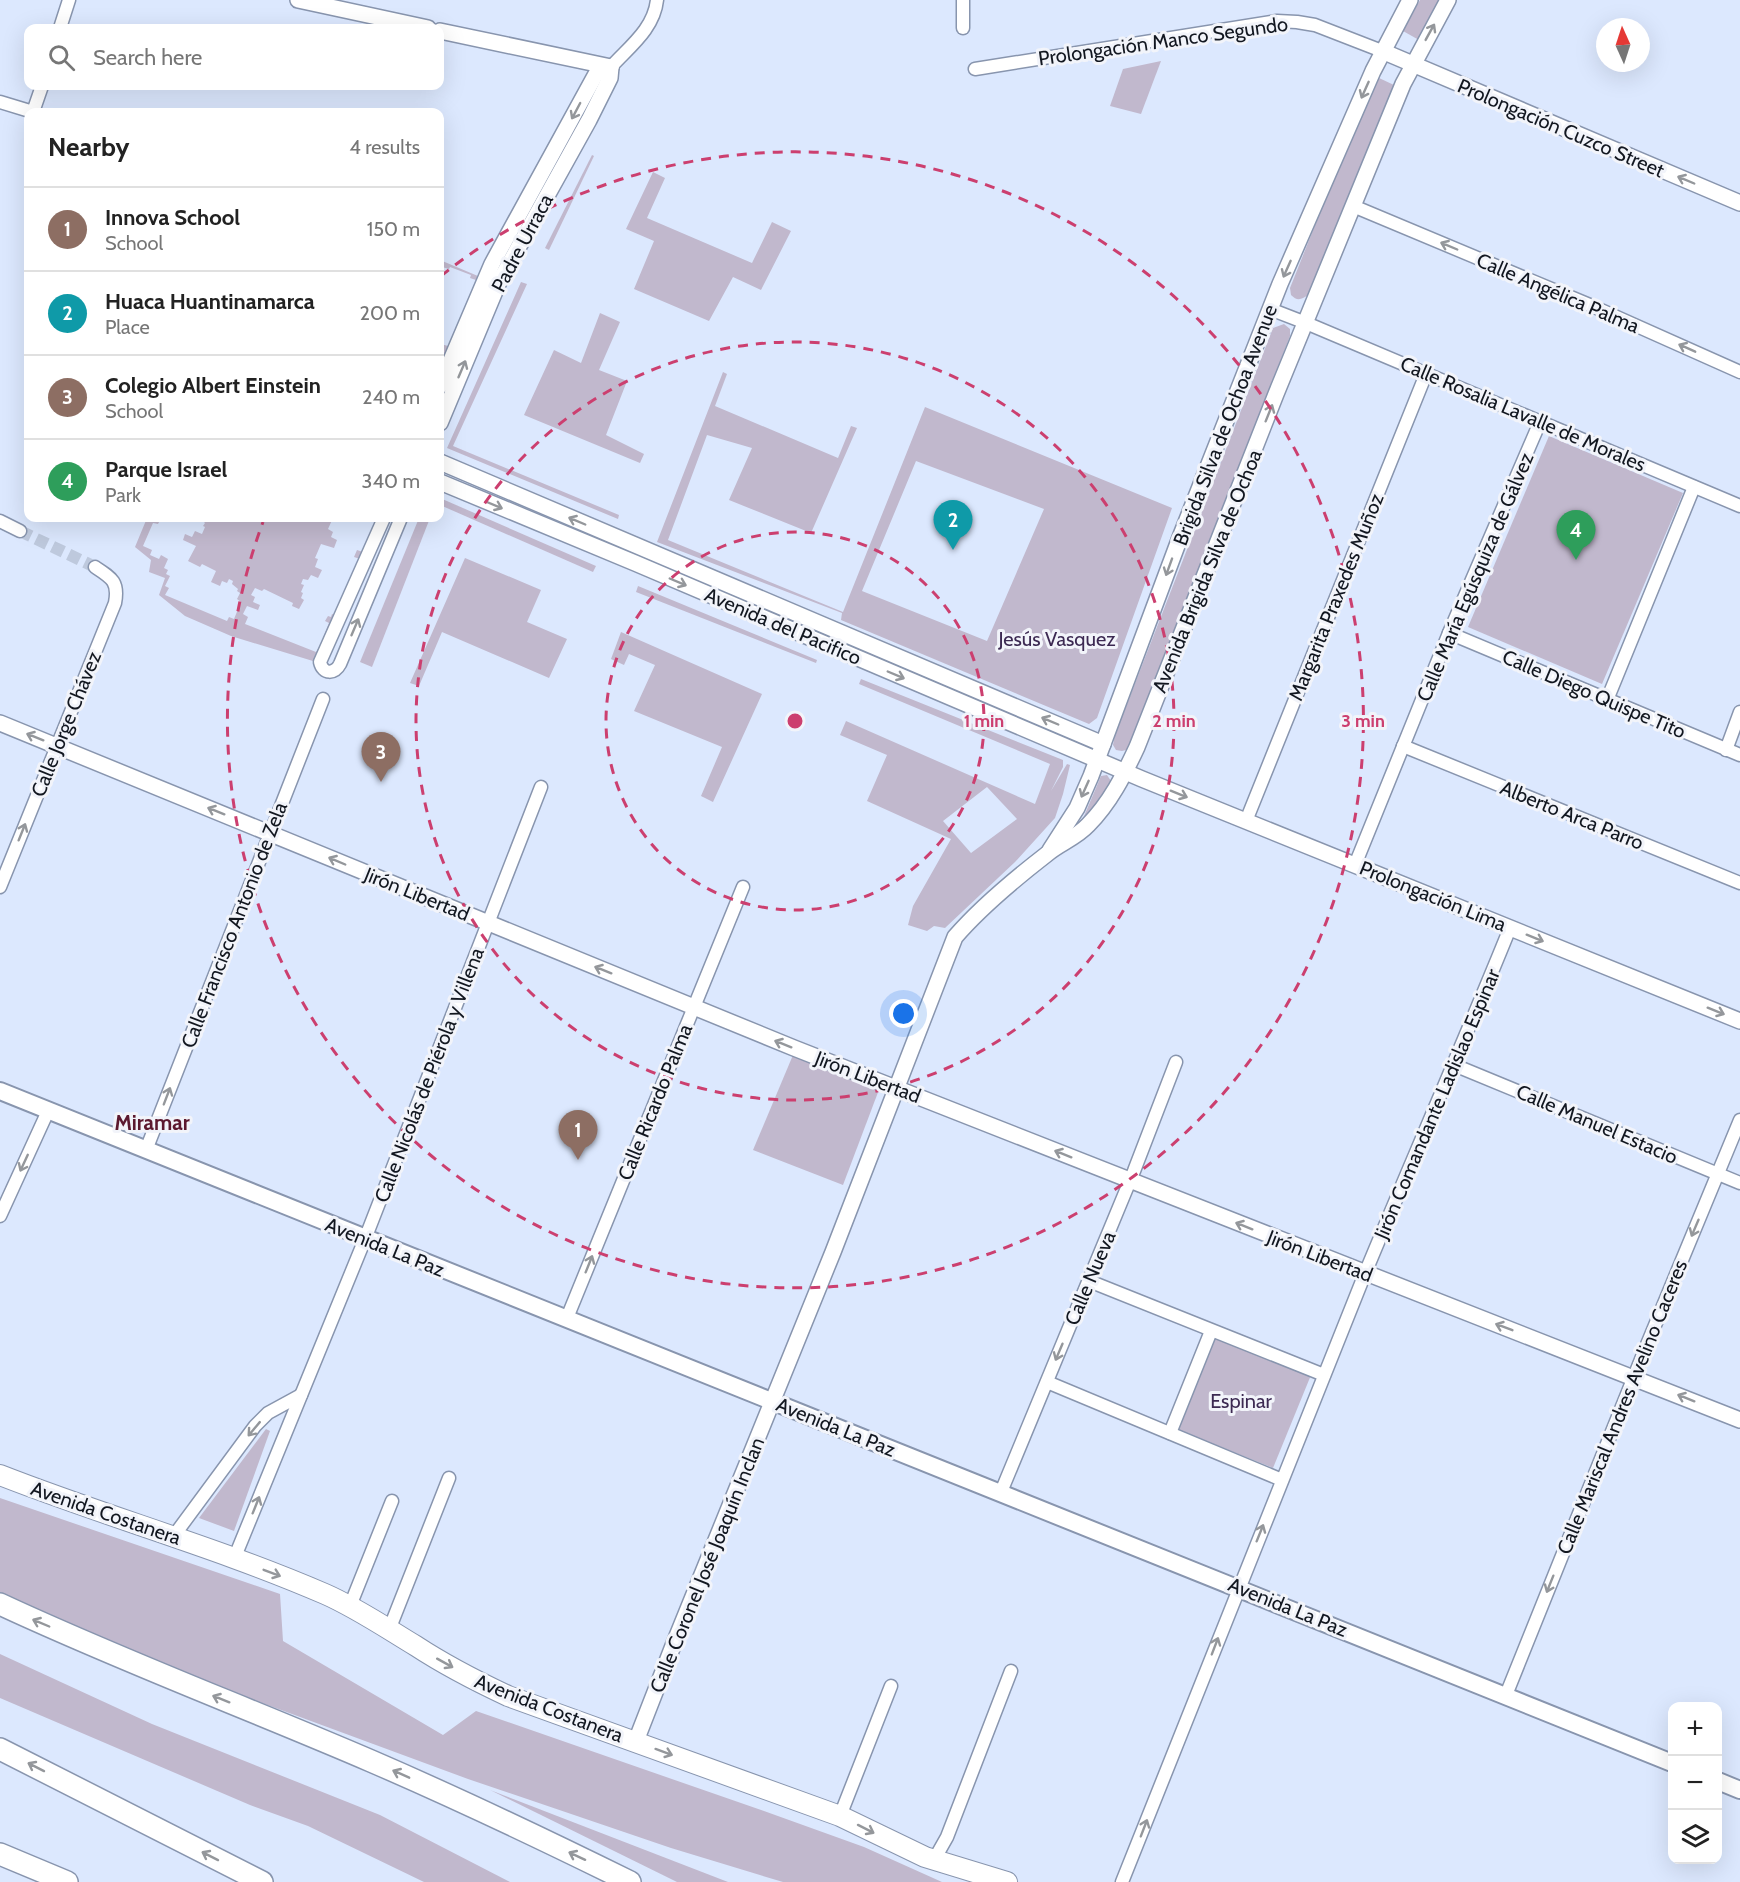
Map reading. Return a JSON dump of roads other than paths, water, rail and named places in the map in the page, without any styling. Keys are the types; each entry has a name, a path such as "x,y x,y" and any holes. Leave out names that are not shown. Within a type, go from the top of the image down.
{"highway":[{"path":"0,1604 164,1676 371,1761 630,1882"},
{"path":"0,1749 262,1882"},
{"path":"0,1854 67,1882"}],"main road":[{"name":"Avenida La Paz","path":"0,1091 1668,1761"},
{"name":"Avenida Costanera","path":"0,1475 296,1582 350,1606 419,1648 497,1691 840,1816 904,1848 934,1860 1007,1882"},
{"path":"1722,1783 1740,1790"}],"street":[{"path":"61,24 69,0"},
{"path":"298,0 349,6 414,24"},
{"name":"Padre Urraca","path":"444,377 492,264 596,74 611,67 650,24 656,11 657,0"},
{"path":"963,0 963,28"},
{"name":"Brigida Silva de Ochoa Avenue","path":"1049,852 1077,808 1098,760 1181,536 1270,309 1382,51 1410,0"},
{"path":"1412,64 1448,0"},
{"name":"Prolongación Manco Segundo","path":"975,69 1277,21 1315,25 1382,51"},
{"path":"444,32 611,67"},
{"name":"Prolongación Cuzco Street","path":"1382,51 1740,203"},
{"name":"Avenida Brigida Silva de Ochoa","path":"897,1088 955,937 968,922 1049,852 1075,837 1090,824 1125,772 1412,64"},
{"name":"Padre Urraca","path":"444,413 498,284 589,120 610,78 611,67"},
{"path":"34,108 41,90"},
{"path":"0,102 24,109"},
{"name":"Calle Angélica Palma","path":"1353,206 1592,306 1740,372"},
{"name":"Calle Rosalia Lavalle de Morales","path":"1270,309 1740,506"},
{"name":"Margarita Praxedes Muñoz","path":"1246,821 1426,374"},
{"name":"Calle María Egúsquiza de Gálvez","path":"1355,865 1449,633 1540,422"},
{"name":"Avenida del Pacifico","path":"444,464 1103,744"},
{"name":"Avenida del Pacifico","path":"444,484 1125,772"},
{"path":"1607,700 1695,487"},
{"path":"0,521 20,531"},
{"path":"382,522 320,662 326,671 337,670 340,664 399,522"},
{"name":"Calle Jorge Chávez","path":"0,887 111,615 116,596 114,581 95,567"},
{"name":"Calle Diego Quispe Tito","path":"1449,633 1740,754"},
{"name":"Calle Francisco Antonio de Zela","path":"146,1150 323,699"},
{"path":"1726,750 1740,712"},
{"name":"Jirón Libertad","path":"0,723 694,1007 1365,1274 1740,1420"},
{"name":"Alberto Arca Parro","path":"1403,746 1740,883"},
{"name":"Prolongación Lima","path":"1125,772 1740,1021"},
{"name":"Calle Nicolás de Piérola y Villena","path":"234,1559 365,1239 541,787"},
{"name":"Calle Ricardo Palma","path":"567,1318 743,887"},
{"name":"Jirón Comandante Ladislao Espinar","path":"1122,1882 1365,1274 1455,1065 1510,928"},
{"name":"Calle Nueva","path":"1001,1492 1130,1181 1176,1062"},
{"name":"Calle Manuel Estacio","path":"1455,1065 1740,1183"},
{"name":"Calle Coronel José Joaquín Inclan","path":"636,1742 673,1646 774,1402 897,1088"},
{"path":"0,1216 48,1111"},
{"name":"Calle Mariscal Andres Avelino Caceres","path":"1506,1695 1740,1120"},
{"path":"1089,1281 1324,1376"},
{"path":"1170,1433 1211,1331"},
{"path":"1047,1382 1282,1480"},
{"path":"173,1537 255,1426 268,1413 301,1395"},
{"path":"388,1630 449,1479"},
{"path":"350,1606 392,1501"},
{"path":"934,1860 947,1837 1011,1671"},
{"path":"840,1816 891,1686"}],"tunnel":[{"path":"20,531 95,567"}],"place":[{"name":"Huaca Huantinamarca","path":"953,550"},
{"name":"Parque Israel","path":"1576,560"},
{"name":"Colegio Albert Einstein","path":"381,782"},
{"name":"Innova School","path":"578,1160"}],"district":[{"name":"Miramar","path":"152,1123"}],"park label":[{"name":"Jesús Vasquez","path":"1057,639"},
{"name":"Espinar","path":"1241,1401"}]}
